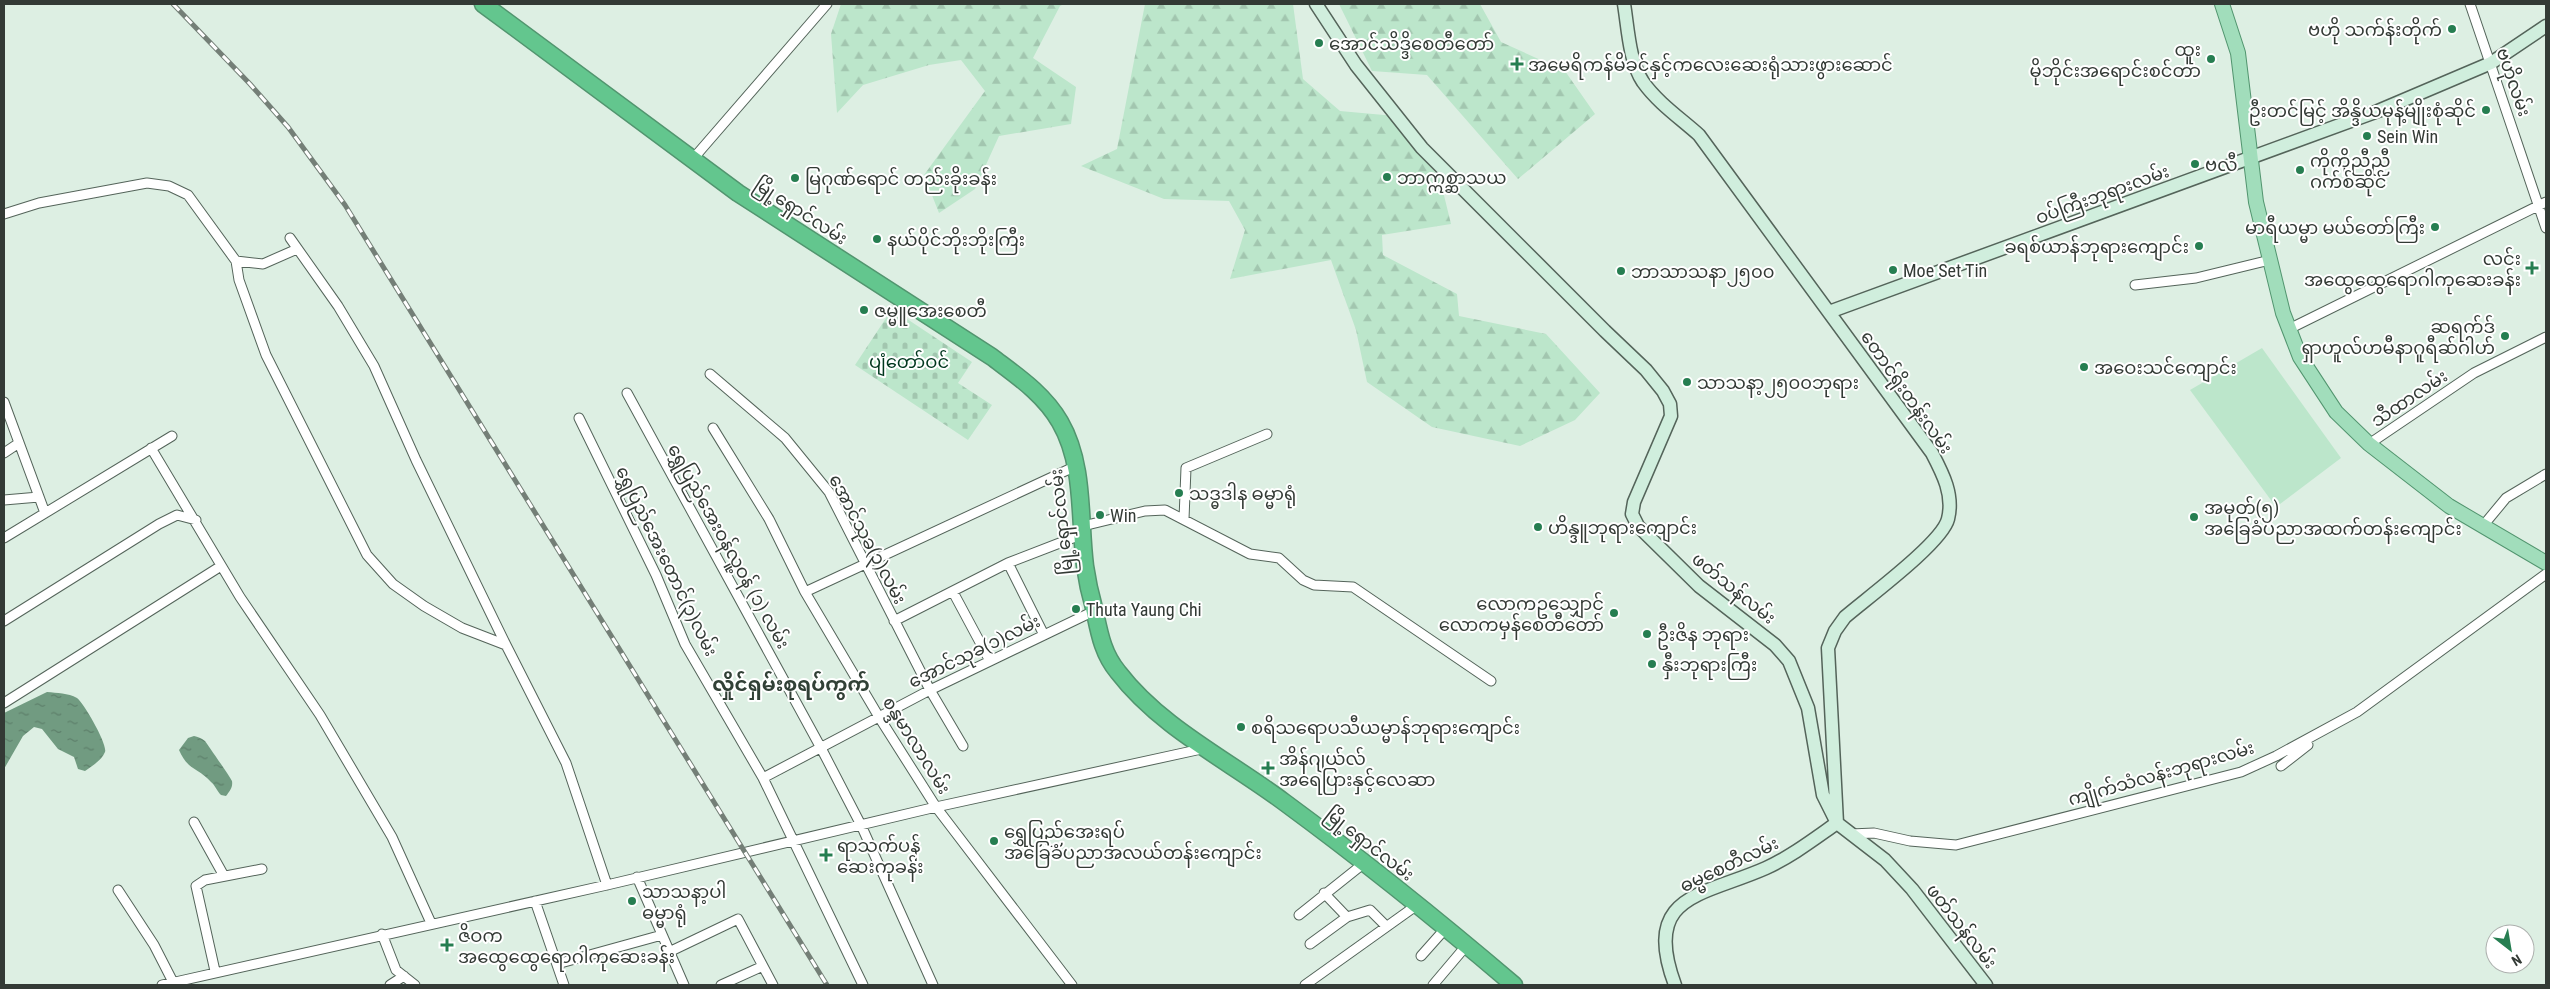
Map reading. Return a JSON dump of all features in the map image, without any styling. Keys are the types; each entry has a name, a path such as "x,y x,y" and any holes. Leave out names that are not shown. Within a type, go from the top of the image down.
{"highway":[{"name":"မြို့ရှောင်လမ်း","path":"483,4 754,204 992,356 1031,387 1059,420 1065,431 1076,466 1085,564 1094,611 1101,643 1117,671 1141,699 1206,748 1284,802 1417,905 1514,985"}],"main road":[{"path":"2222,4 2238,54 2256,202 2289,330 2300,357 2336,412 2369,444 2404,473 2482,527 2546,563"}],"street":[{"path":"692,160 827,4"},
{"name":"ဖတ်သန်လမ်း","path":"1316,4 1356,65 1422,148 1646,370 1663,391 1670,404 1671,416 1634,502 1632,514 1638,526 1700,586 1775,645 1789,661 1808,708 1822,795 1838,823 1885,860 1912,889 1986,985"},
{"name":"တောင်ရိုးတန်းလမ်း","path":"1624,4 1635,64 1642,81 1657,98 1699,135 1932,453 1945,477 1950,501 1948,520 1937,538 1845,617 1835,631 1828,648 1838,823"},
{"name":"ဗဟိုလမ်း","path":"2470,4 2543,204 2546,228"},
{"name":"ဝပ်ကြီးဘုရားလမ်း","path":"1829,312 2378,111 2491,63 2546,26"},
{"path":"4,214 39,203 147,184 169,186 188,195 236,261 238,280 266,355 367,555 393,584 424,606 462,628 506,645"},
{"path":"2289,330 2543,204"},
{"path":"290,238 338,306 374,366 416,460 506,645 566,762 607,885"},
{"path":"236,261 262,264 297,249"},
{"path":"2135,285 2196,278 2270,260"},
{"name":"သီထာလမ်း","path":"2369,444 2474,373 2546,337"},
{"name":"အောင်သုခ(၃)လမ်း","path":"710,374 785,438 829,492 930,690 963,746"},
{"name":"ရွှေပြည်အေးဝန်လူ့ဝန် (၁) လမ်း","path":"627,393 821,748 861,825 933,985"},
{"path":"4,402 45,512"},
{"name":"ရွှေပြည်အေးတောင်(၃)လမ်း","path":"579,418 656,575 685,644 764,778 863,985"},
{"name":"စန္ဒမာလာလမ်း","path":"713,428 769,519 806,592 879,717 936,807 1072,985"},
{"path":"1184,518 1186,468 1267,434"},
{"path":"4,538 172,436"},
{"path":"4,453 19,442"},
{"path":"152,448 240,597 320,715 392,837 431,923"},
{"path":"806,592 1076,466"},
{"path":"2482,527 2506,498 2546,474"},
{"path":"4,500 39,497"},
{"path":"894,620 1008,563 1083,530 1145,511 1165,510 1184,518 1250,554 1279,558 1302,580 1314,584 1353,587 1491,681"},
{"path":"4,621 177,514 196,520"},
{"path":"1008,563 1044,635"},
{"path":"4,704 221,566"},
{"name":"ကျိုက်သံလန်းဘုရားလမ်း","path":"1851,834 1874,833 1910,841 1956,845 2240,772 2332,727 2357,712 2546,574"},
{"path":"953,592 990,661"},
{"name":"အောင်သုခ(၁)လမ်း","path":"764,778 930,690 1094,611"},
{"path":"2281,766 2332,727"},
{"path":"162,985 215,971 607,885 936,807 1206,748"},
{"path":"194,822 224,876"},
{"name":"ဓမ္မစေတီလမ်း","path":"1675,985 1666,957 1665,938 1670,918 1682,902 1698,893 1785,858 1838,823"},
{"path":"1299,915 1324,893 1363,864"},
{"path":"215,971 196,886 206,880 262,869"},
{"path":"637,877 684,985"},
{"path":"118,890 154,945 173,982"},
{"path":"1324,893 1347,917"},
{"path":"535,900 564,985"},
{"path":"1305,985 1417,905"},
{"path":"1310,944 1347,917 1370,910 1386,926"},
{"path":"669,952 738,919 773,985"},
{"path":"1421,956 1445,929"},
{"path":"382,934 396,970 415,985"},
{"path":"557,964 662,935"},
{"path":"1433,985 1466,946"},
{"path":"721,985 763,966"},
{"path":"390,985 404,976"}],"green space":[{"path":"841,4 1064,4 1060,6 1033,58 1076,87 1071,124 999,136 975,189 939,213 924,175 985,91 961,60 929,65 863,85 837,113 831,34"},
{"path":"1145,4 1293,4 1303,79 1340,111 1395,116 1440,179 1451,224 1382,235 1383,255 1457,294 1459,316 1546,334 1600,393 1575,420 1520,446 1432,427 1367,382 1356,330 1331,260 1230,279 1245,230 1229,201 1164,199 1081,166 1117,149"},
{"path":"1339,4 1480,4 1501,42 1565,71 1595,114 1518,179 1427,75 1372,71"},
{"name":"ပျံတော်ဝင်","path":"892,309 972,362 958,383 992,405 968,440 855,365"},
{"path":"2262,348 2341,458 2276,507 2190,390"}],"water":[{"path":"47,692 70,695 80,701 95,724 103,741 104,755 85,771 78,769 74,757 58,749 42,729 34,727 23,736 4,769 4,713"},
{"path":"194,736 205,741 232,781 231,789 226,796 221,795 212,783 190,766 182,757 179,750 188,738"}],"railway":[{"path":"173,4 250,84 288,127 345,205 827,985"}],"place":[{"name":"ဗဟို သက်န်းတိုက်","path":"2452,29"},
{"name":"အောင်သိဒ္ဒိစေတီတော်","path":"1319,43"},
{"name":"ထူး မိုဘိုင်းအရောင်းစင်တာ","path":"2211,59"},
{"name":"အမေရိကန်မိခင်နှင့်ကလေးဆေးရုံသားဖွားဆောင်","path":"1517,64"},
{"name":"ဦးတင်မြင့် အိန္ဒိယမုန့်မျိုးစုံဆိုင်","path":"2486,110"},
{"name":"Sein Win","path":"2367,136"},
{"name":"ဗလီ","path":"2195,164"},
{"name":"ကိုကိုညီညီ ဂက်စ်ဆိုင်","path":"2300,170"},
{"name":"ဘာဣစ္ဆာသယ","path":"1387,177"},
{"name":"မြဂုဏ်ရောင် တည်းခိုးခန်း","path":"795,178"},
{"name":"မာရီယမ္မာ မယ်တော်ကြီး","path":"2435,227"},
{"name":"နယ်ပိုင်ဘိုးဘိုးကြီး","path":"877,239"},
{"name":"ခရစ်ယာန်ဘုရားကျောင်း","path":"2199,246"},
{"name":"လင်း အထွေထွေရောဂါကုဆေးခန်း","path":"2532,268"},
{"name":"Moe Set Tin","path":"1893,270"},
{"name":"ဘာသာသနာ၂၅၀၀","path":"1621,271"},
{"name":"ဇမ္မူအေးစေတီ","path":"864,310"},
{"name":"ဆရက်ဒ် ရှာဟူလ်ဟမီနာဂူရီဆ်ဂါဟ်","path":"2505,336"},
{"name":"အဝေးသင်ကျောင်း","path":"2084,367"},
{"name":"သာသနာ့၂၅၀၀ဘုရား","path":"1687,382"},
{"name":"သဒ္ဓဒါန ဓမ္မာရုံ","path":"1179,493"},
{"name":"Win","path":"1100,515"},
{"name":"အမုတ်(၅) အခြေခံပညာအထက်တန်းကျောင်း","path":"2194,517"},
{"name":"ဟိန္ဒူဘုရားကျောင်း","path":"1538,527"},
{"name":"Thuta Yaung Chi","path":"1076,609"},
{"name":"လောကဥသျှောင် လောကမှန်စေတီတော်","path":"1614,613"},
{"name":"ဦးဇိန ဘုရား","path":"1647,634"},
{"name":"နှီးဘုရားကြီး","path":"1652,664"},
{"name":"စရိသရောပသီယမ္မာန်ဘုရားကျောင်း","path":"1241,727"},
{"name":"အိန်ဂျယ်လ် အရေပြားနှင့်လေဆာ","path":"1268,768"},
{"name":"ရွှေပြည်အေးရပ် အခြေခံပညာအလယ်တန်းကျောင်း","path":"994,841"},
{"name":"ရာသက်ပန် ဆေးကုခန်း","path":"826,855"},
{"name":"သာသနာ့ပါ ဓမ္မာရုံ","path":"632,901"},
{"name":"ဇိဝက အထွေထွေရောဂါကုဆေးခန်း","path":"447,945"}],"district":[{"name":"လှိုင်ရှမ်းစုရပ်ကွက်","path":"791,684"}]}
